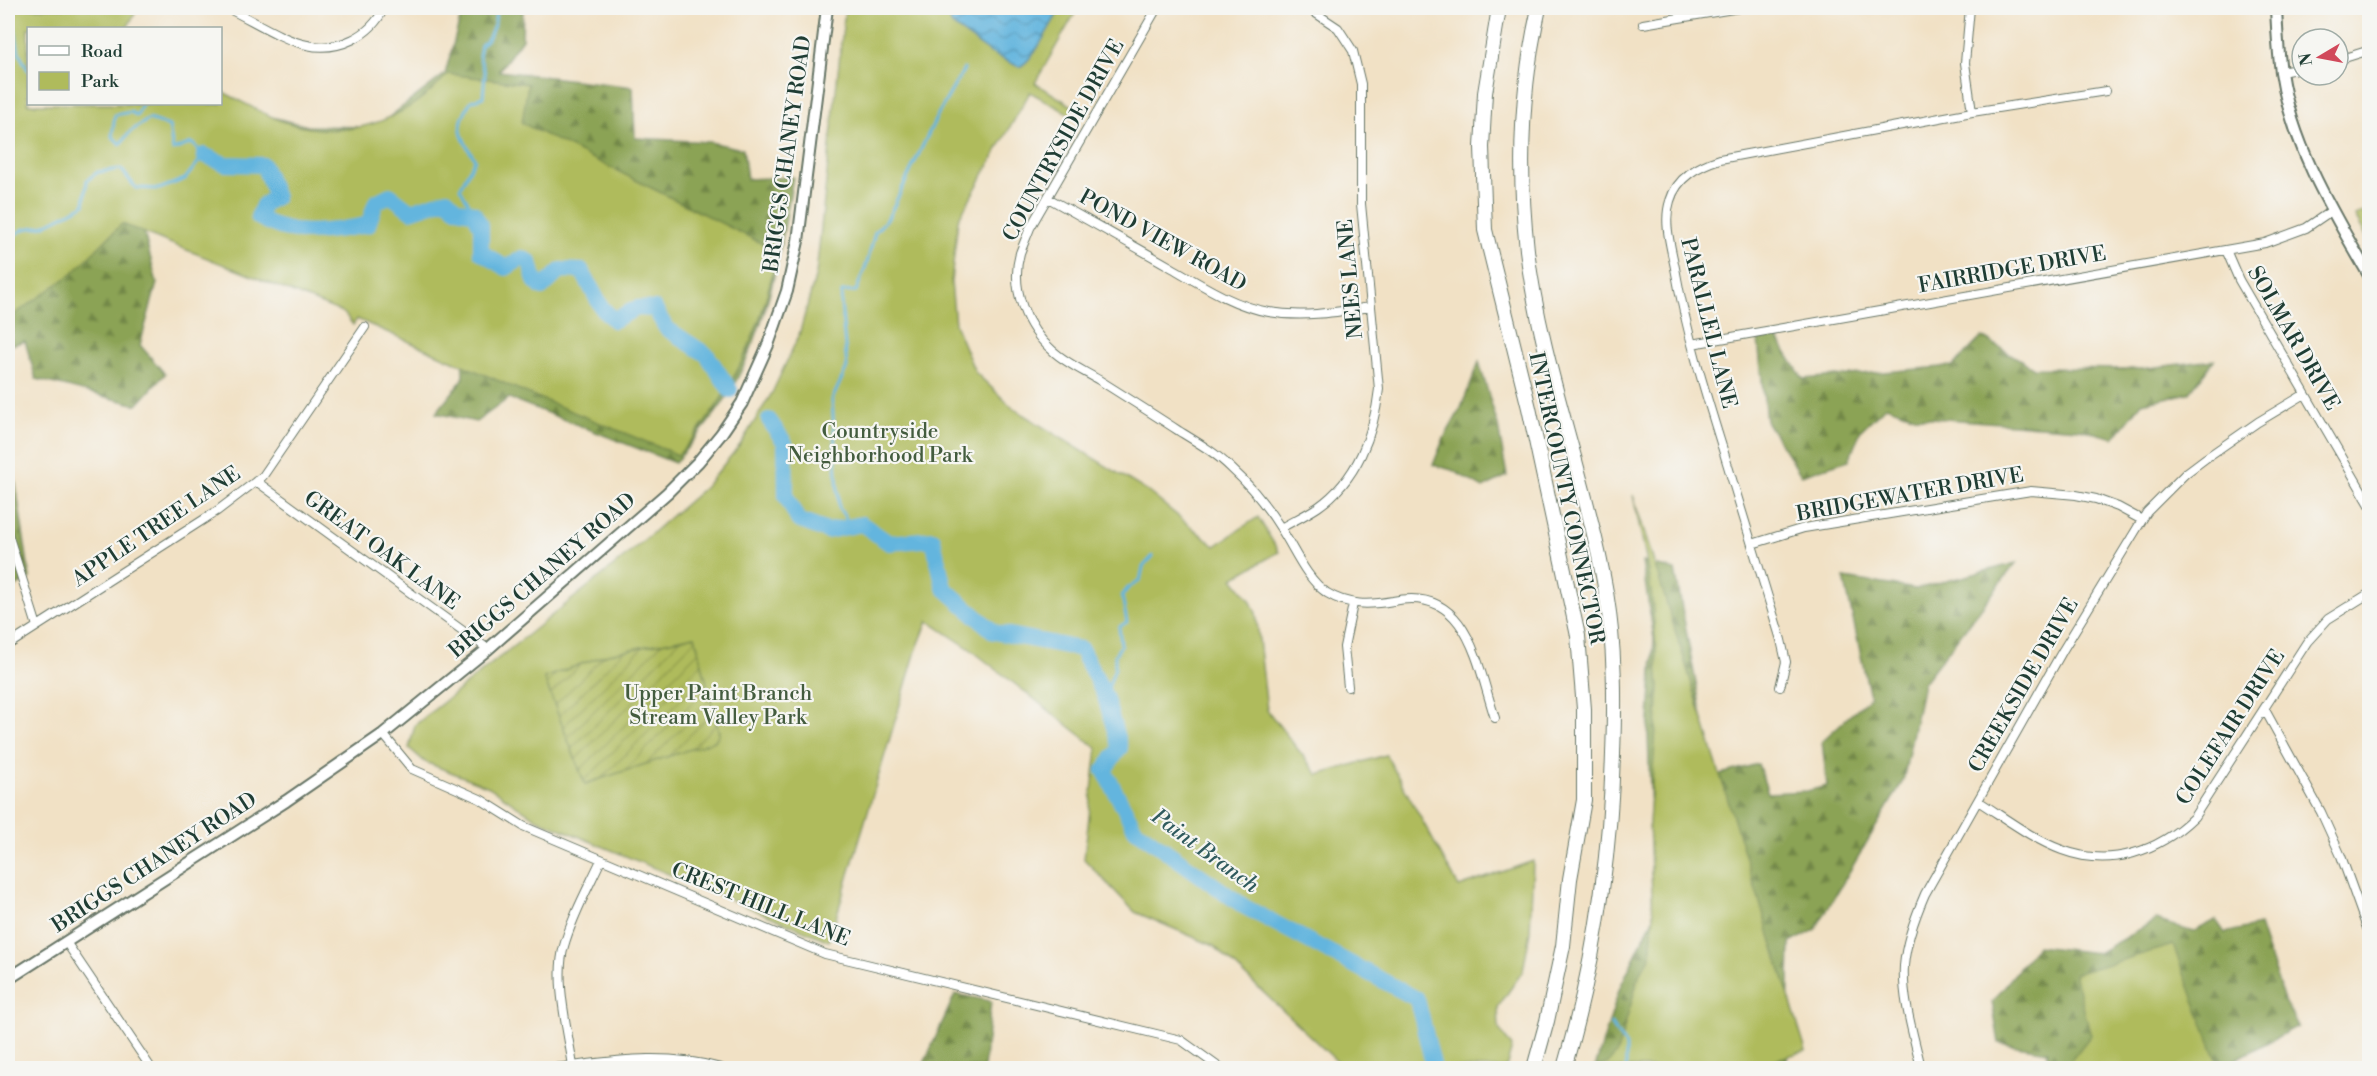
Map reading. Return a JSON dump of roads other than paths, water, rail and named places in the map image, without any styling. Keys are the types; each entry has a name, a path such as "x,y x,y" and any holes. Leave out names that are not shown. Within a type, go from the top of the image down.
{"highway":[{"name":"INTERCOUNTY CONNECTOR","path":"1499,8 1485,93 1482,147 1485,230 1529,408 1578,636 1584,709 1584,800 1570,879 1563,946 1547,1022 1534,1068"},
{"name":"INTERCOUNTY CONNECTOR","path":"1539,8 1530,49 1523,121 1522,167 1527,250 1541,327 1600,561 1611,634 1616,694 1610,830 1605,876 1576,1028 1564,1068"}],"main road":[{"name":"BRIGGS CHANEY ROAD","path":"8,980 286,801 383,734 488,649 667,493 721,434 742,403 768,345 787,291 798,241 827,8"},
{"path":"2276,8 2281,72 2300,141 2331,211 2370,277"}],"street":[{"path":"227,8 306,45 324,47 348,43 364,33 380,16 384,8"},
{"name":"COUNTRYSIDE DRIVE","path":"1156,8 1030,228 1020,255 1018,281 1022,306 1033,329 1053,352 1201,445 1230,466 1259,495 1308,573 1325,592 1353,604 1424,598 1435,602 1449,612 1461,624 1469,638 1495,717"},
{"name":"NEES LANE","path":"1281,528 1320,506 1353,470 1368,442 1376,415 1379,389 1361,204 1361,84 1353,51 1338,28 1308,8"},
{"path":"1643,24 1739,8"},
{"path":"1970,8 1965,63 1972,112"},
{"path":"2350,57 2370,51"},
{"path":"2281,72 2290,70"},
{"name":"PARALLEL LANE","path":"1780,687 1786,662 1680,301 1667,227 1670,200 1680,182 1689,173 1704,164 1720,159 1972,112 2106,91"},
{"name":"POND VIEW ROAD","path":"1048,198 1241,305 1268,312 1294,315 1370,307"},
{"name":"FAIRRIDGE DRIVE","path":"1692,344 2226,250 2290,236 2331,211"},
{"name":"SOLMAR DRIVE","path":"2226,250 2239,280 2370,505"},
{"name":"APPLE TREE LANE","path":"8,645 217,511 263,476 365,327"},
{"name":"CREEKSIDE DRIVE","path":"1921,1068 1905,986 1904,965 1913,922 1925,894 2063,650 2147,512 2186,473 2206,458 2258,422 2305,394"},
{"name":"GREAT OAK LANE","path":"256,481 488,649"},
{"name":"BRIDGEWATER DRIVE","path":"1752,544 1804,528 2031,491 2096,499 2118,507 2142,520"},
{"path":"8,534 37,626"},
{"name":"COLEFAIR DRIVE","path":"1978,801 2062,850 2102,858 2141,852 2159,845 2179,832 2194,818 2307,642 2328,619 2370,593"},
{"path":"1348,687 1344,647 1353,604"},
{"path":"2265,710 2321,812 2367,928"},
{"name":"CREST HILL LANE","path":"383,734 412,769 480,799 523,826 825,954 1181,1040 1220,1068"},
{"path":"573,1066 562,991 561,963 568,934 601,860"},
{"path":"66,942 151,1068"},
{"path":"555,1068 663,1058 721,1068"}],"water":[{"path":"954,8 1061,8 1036,50 1019,67 991,53 952,25 950,21"}],"waterway":[{"path":"11,8 19,53 27,68"},
{"path":"474,213 460,188 475,159 462,137 461,124 471,101 483,97 485,73 479,56 481,45 489,37 495,22 496,8"},
{"path":"851,526 839,508 832,400 847,367 842,292 856,291 867,263 875,232 888,218 937,116 964,69"},
{"path":"8,239 24,229 43,226 84,205 87,180 98,172 121,169 136,188 159,189 185,179 204,155 192,143 173,150 169,126 149,119 131,131 120,144 112,136 115,115 131,112 137,116 142,105"},
{"name":"Paint Branch","path":"204,155 225,164 263,165 276,197 263,205 258,217 285,229 312,232 368,225 376,202 390,195 411,211 447,199 457,209 474,213 481,226 481,252 506,268 522,258 530,262 535,281 542,288 561,270 582,271 602,308 614,320 637,308 655,309 666,328 707,355 730,390"},
{"name":"Paint Branch","path":"769,420 785,443 786,496 798,520 827,531 862,524 889,543 933,539 944,588 994,632 1081,649 1105,696 1120,748 1104,770 1135,829 1245,907 1417,999 1434,1068"},
{"path":"1105,696 1115,668 1115,655 1121,645 1119,627 1127,622 1122,596 1128,588 1140,581 1143,567 1153,556"},
{"path":"1611,1024 1626,1046 1626,1068"}],"park label":[{"name":"Countryside Neighborhood Park","path":"880,443"},
{"name":"Upper Paint Branch Stream Valley Park","path":"718,705"}]}
